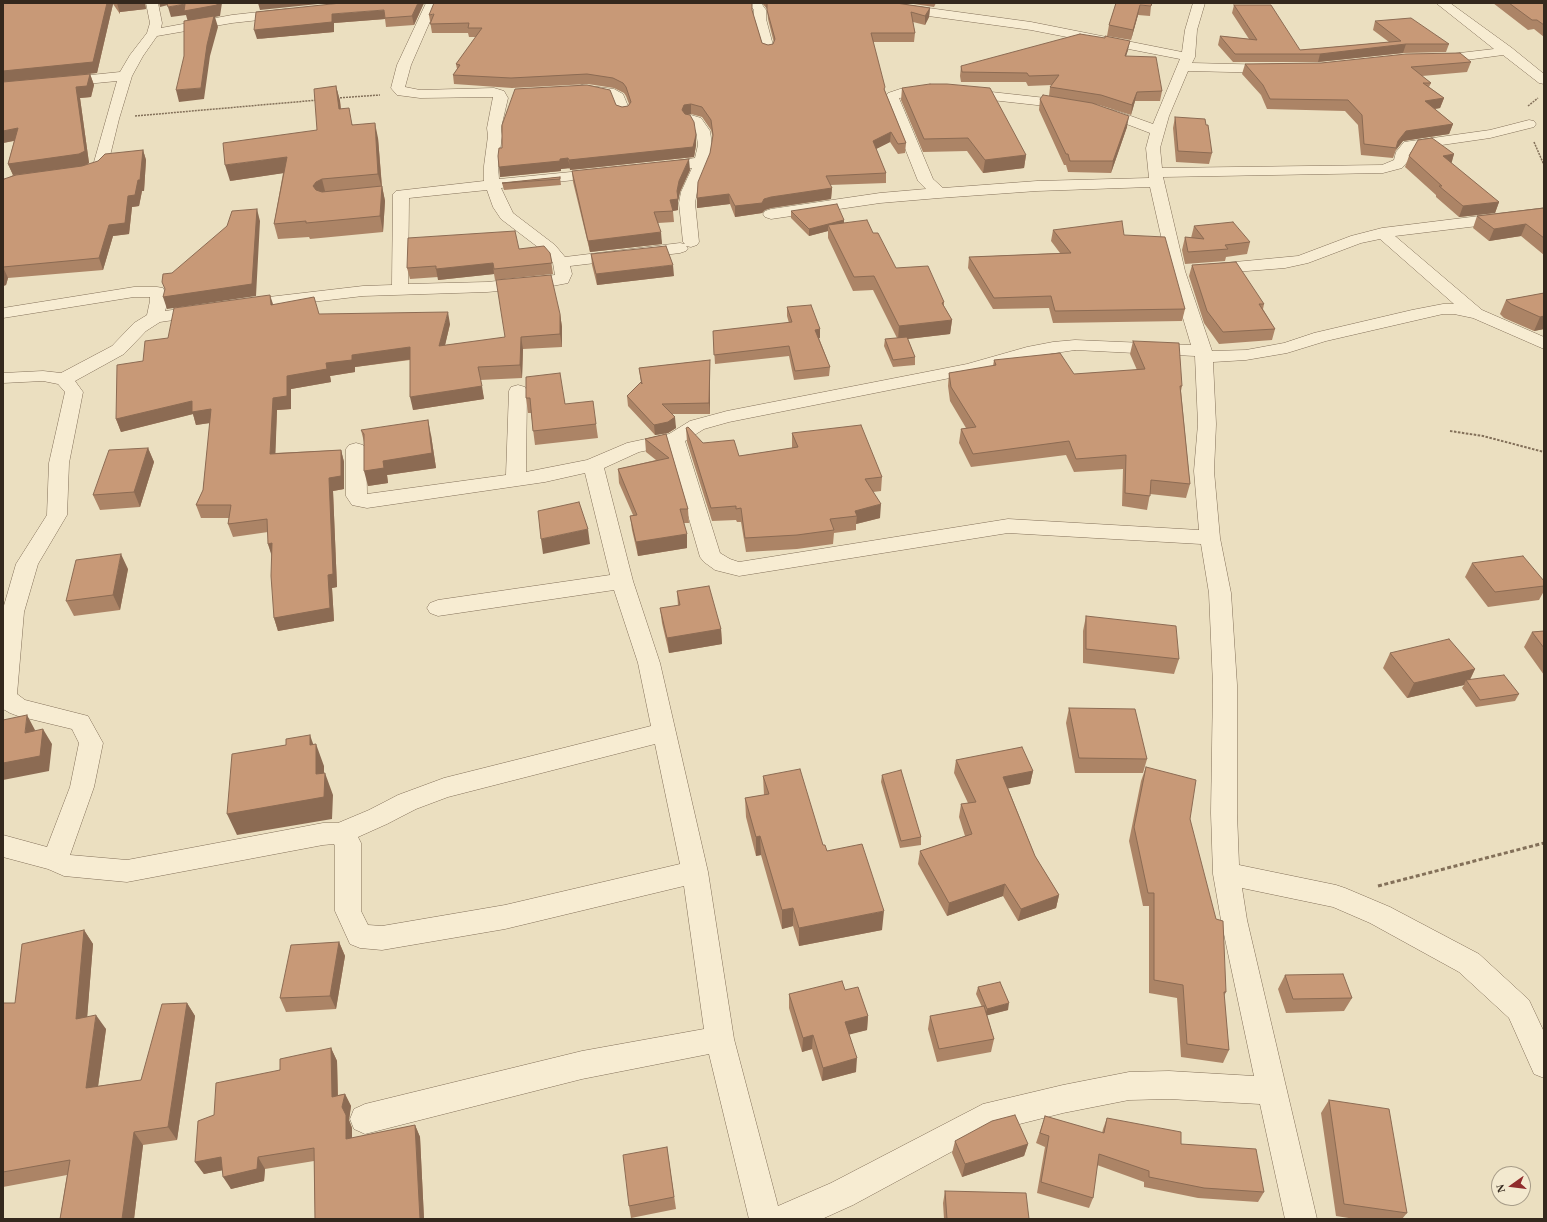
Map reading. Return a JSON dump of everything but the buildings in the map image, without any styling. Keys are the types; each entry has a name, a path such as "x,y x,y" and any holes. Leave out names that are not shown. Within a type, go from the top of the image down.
{"street":[{"path":"72,172 86,171 96,168 101,164 112,119 125,76 137,54 153,33 156,23 152,3"},
{"path":"432,3 402,70 398,88 402,92 420,94 494,92 499,94 514,92"},
{"path":"754,3 760,10 760,19 768,49"},
{"path":"1199,3 1191,30 1186,62 1162,116 1153,148 1155,177 1177,271 1203,354 1207,424 1204,471 1210,538 1220,594 1224,685 1224,813 1226,874 1234,920 1301,1219"},
{"path":"1442,3 1544,80"},
{"path":"896,8 1031,26 1186,62 1284,69"},
{"path":"153,33 232,19 297,11"},
{"path":"1419,58 1450,58 1507,51"},
{"path":"3,88 125,76"},
{"path":"567,89 588,89 608,92 618,97 623,111"},
{"path":"939,192 926,181 892,98 895,95 910,92 950,91 1073,105 1112,114 1158,131"},
{"path":"3,378 43,376 64,379 118,350 140,327 155,318 269,301 400,289 486,287 547,282 562,279 564,274 561,262 549,248 507,216 501,207 492,184 491,166 495,136 494,128 501,98 499,94"},
{"path":"561,262 686,245 687,203 689,192 702,162 706,145 703,131 696,121 690,118"},
{"path":"771,214 880,198 939,192 1155,177 1383,169 1397,165 1401,161 1403,152 1409,145 1490,134 1529,124"},
{"path":"647,169 702,162"},
{"path":"400,289 393,194 617,172"},
{"path":"1177,271 1285,263 1302,260 1357,239 1382,233 1544,213"},
{"path":"1382,233 1449,292 1478,314"},
{"path":"3,313 134,292 157,292 159,301 155,318"},
{"path":"356,449 356,496 359,500 367,501 545,476 593,465 634,447 675,439 697,425 727,417 970,369 1033,351 1054,347 1075,345 1203,354 1246,355 1287,348 1320,337 1428,312 1454,309 1478,314 1544,344"},
{"path":"55,860 82,787 91,743 80,722 18,707 9,701 5,695 13,612 28,564 57,515 59,463 74,392 64,379"},
{"path":"516,480 518,391"},
{"path":"675,439 711,557 723,565 738,569 1008,526 1210,538"},
{"path":"593,465 622,581 649,663 695,872 720,1039 764,1219"},
{"path":"438,608 622,581"},
{"path":"3,846 55,860 64,865 84,868 127,870 322,834 340,833 378,817 406,802 444,788 664,732"},
{"path":"340,833 348,843 348,911 360,936 382,938 505,917 695,872"},
{"path":"1226,874 1336,896 1380,916 1469,963 1519,1009 1544,1064"},
{"path":"365,1119 582,1066 720,1039"},
{"path":"785,1219 842,1194 983,1119 990,1117 1063,1099 1129,1086 1169,1085 1273,1091"}],"path":[{"path":"334,99 402,92"},
{"path":"112,119 321,100"},
{"path":"1450,431 1483,436 1544,452"},
{"path":"1336,896 1544,843"}]}
